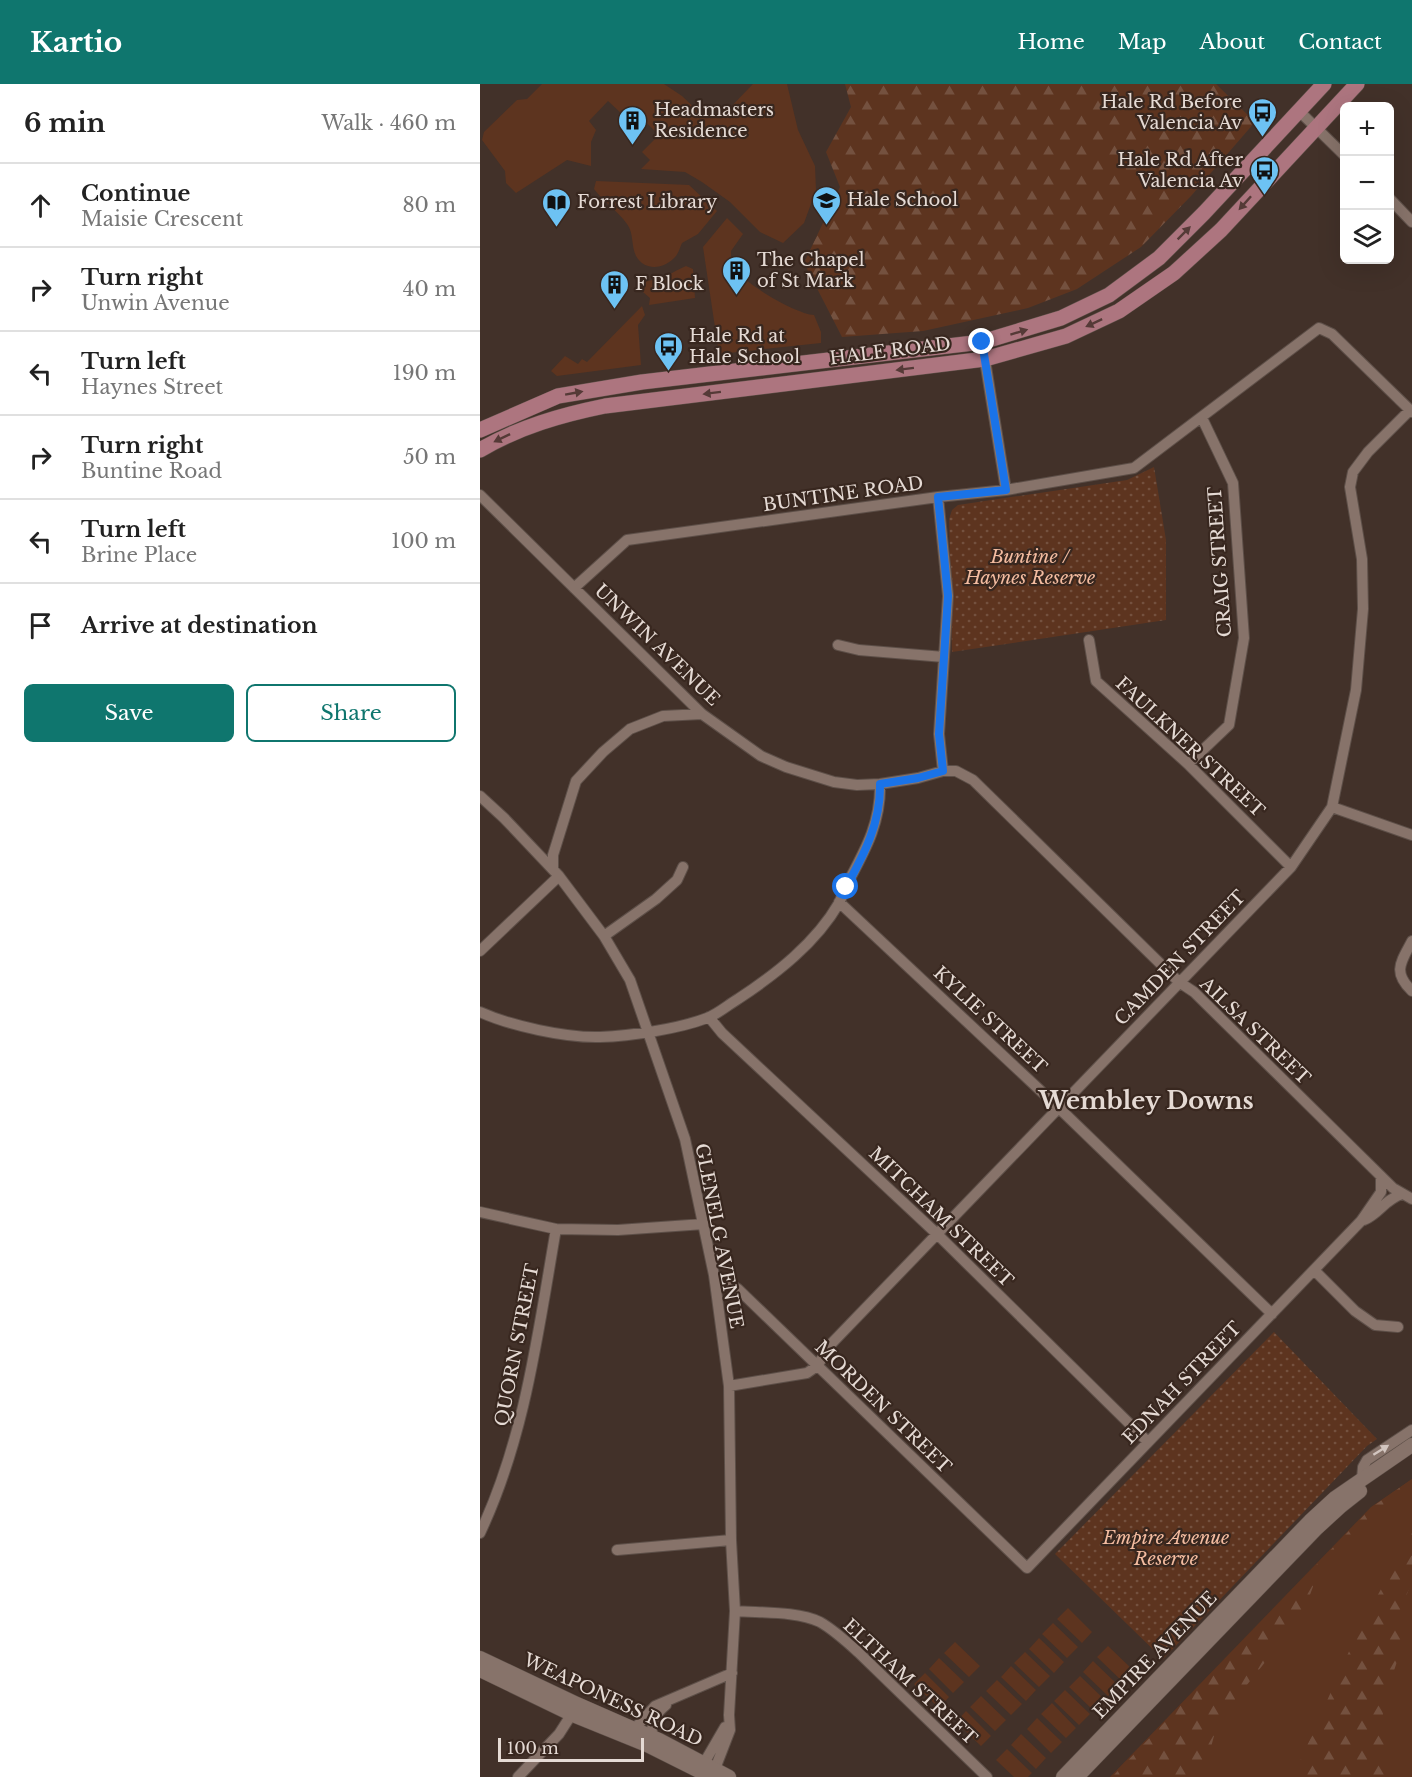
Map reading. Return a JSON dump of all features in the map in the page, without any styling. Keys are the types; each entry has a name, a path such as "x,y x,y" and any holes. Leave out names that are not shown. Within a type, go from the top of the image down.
{"main road":[{"name":"HALE ROAD","path":"480,430 558,396 642,382 982,342 1062,318 1109,295 1159,258 1324,84"},
{"name":"HALE ROAD","path":"480,450 525,427 561,415 605,406 985,358 1066,336 1119,311 1174,273 1221,230 1357,84"},
{"name":"EMPIRE AVENUE","path":"1063,1777 1310,1521 1335,1498 1412,1445"},
{"name":"EMPIRE AVENUE","path":"1077,1777 1333,1513 1366,1487 1412,1457"},
{"name":"WEAPONESS ROAD","path":"480,1658 575,1709"},
{"name":"WEAPONESS ROAD","path":"480,1670 649,1741 708,1771 729,1777"}],"street":[{"path":"1298,110 1340,151"},
{"path":"1394,205 1412,222"},
{"name":"BUNTINE ROAD","path":"574,588 627,540 938,497 1006,490 1134,468 1319,328 1332,334 1411,411"},
{"path":"982,342 1006,490"},
{"name":"CAMDEN STREET","path":"817,1366 832,1343 936,1233 1291,867 1332,807 1356,690 1362,609 1362,559 1350,487 1353,472 1368,452 1411,411"},
{"name":"CRAIG STREET","path":"1188,764 1228,725 1244,638 1233,483 1202,418"},
{"name":"UNWIN AVENUE","path":"480,495 702,714 761,756 786,767 834,782 857,784 880,784 918,778 943,771"},
{"path":"938,497 948,596 939,734 943,771"},
{"name":"FAULKNER STREET","path":"1089,640 1096,681 1188,764 1291,867"},
{"path":"838,645 859,650 944,657"},
{"path":"480,951 556,873 553,855 576,781 603,752 630,729 663,716 702,714"},
{"name":"AILSA STREET","path":"943,771 956,771 973,780 1179,982 1194,992 1381,1177 1407,1196"},
{"path":"480,1012 494,1018 554,1033 599,1037 683,1025 709,1017 758,986 796,955 828,919 867,850 880,797 880,784"},
{"name":"GLENELG AVENUE","path":"480,796 556,873 604,936 630,980 685,1139 714,1275 729,1386 731,1540 735,1611 732,1673 729,1715 708,1771"},
{"path":"1332,807 1412,835"},
{"path":"604,936 656,899 677,880 683,867"},
{"name":"KYLIE STREET","path":"839,902 1059,1108 1272,1314"},
{"path":"1412,941 1400,966 1402,981 1412,991"},
{"name":"MITCHAM STREET","path":"709,1017 722,1033 936,1233 1148,1442"},
{"name":"EDNAH STREET","path":"1027,1568 1361,1221 1381,1192 1381,1177"},
{"name":"EDNAH STREET","path":"1361,1221 1369,1218 1390,1198 1407,1196"},
{"path":"480,1212 556,1229 618,1230 704,1224"},
{"name":"QUORN STREET","path":"480,1533 495,1502 521,1422 556,1229"},
{"path":"1314,1270 1355,1311 1375,1325 1398,1327"},
{"name":"MORDEN STREET","path":"714,1275 738,1289 1027,1568"},
{"path":"729,1386 807,1373 817,1366"},
{"path":"1362,1479 1363,1467 1367,1460 1412,1430"},
{"path":"617,1550 731,1540"},
{"name":"ELTHAM STREET","path":"735,1611 800,1616 819,1622 840,1635 987,1777"},
{"path":"633,1734 649,1711 656,1706 732,1673"},
{"path":"649,1741 654,1717 674,1700"},
{"path":"518,1777 559,1734 575,1709"}],"green space":[{"path":"542,84 664,84 682,96 703,116 721,117 753,84 787,84 798,130 815,166 816,190 804,223 783,243 760,232 730,202 685,172 641,169 650,160 642,152 659,135 631,108 623,115 608,101 589,121 596,130 591,142 591,166 567,160 516,193 506,183 505,171 482,140 484,132 517,100 527,99"},
{"path":"845,84 1216,84 1255,122 1191,196 1141,247 1077,289 1028,308 923,331 842,337 804,263 840,187 826,152 851,107"},
{"path":"596,181 689,185 717,211 698,234 682,243 672,260 662,266 650,267 636,256 629,228 594,189"},
{"path":"727,218 743,234 731,251 732,263 738,272 769,296 795,309 814,315 821,332 821,343 719,354 703,247"},
{"path":"686,266 693,269 695,298 649,305 650,298 643,292 644,280 655,280"},
{"path":"642,306 645,315 638,325 641,365 557,376 551,371 565,356 578,364 582,359 587,362"},
{"name":"Buntine / Haynes Reserve","path":"1154,467 1166,540 1166,620 952,652 949,519 952,510 958,505 1127,480"},
{"name":"Empire Avenue Reserve","path":"1274,1332 1377,1439 1367,1446 1163,1659 1055,1554"},
{"path":"1412,1479 1412,1777 1110,1777 1371,1507"},
{"path":"1412,1479 1412,1486 1397,1502 1386,1503 1380,1507 1368,1524 1317,1576 1302,1616 1218,1721 1203,1777 1112,1777 1372,1507"},
{"path":"1412,1533 1412,1581 1405,1599 1405,1638 1382,1706 1392,1777 1293,1777 1359,1629"},
{"path":"1068,1608 1092,1632 1082,1643 1057,1619"},
{"path":"1053,1623 1078,1647 1067,1658 1042,1634"},
{"path":"1039,1638 1064,1662 1054,1673 1029,1649"},
{"path":"955,1642 980,1666 969,1677 944,1653"},
{"path":"1108,1646 1133,1670 1122,1681 1097,1657"},
{"path":"1025,1652 1050,1676 1039,1687 1014,1663"},
{"path":"939,1658 964,1682 953,1693 929,1669"},
{"path":"1093,1661 1118,1685 1108,1696 1083,1672"},
{"path":"1011,1666 1036,1690 1026,1701 1001,1677"},
{"path":"925,1673 949,1697 939,1708 914,1684"},
{"path":"1080,1676 1105,1700 1094,1711 1069,1687"},
{"path":"997,1680 1022,1704 1011,1715 986,1691"},
{"path":"1065,1690 1090,1714 1079,1725 1054,1701"},
{"path":"981,1696 1006,1720 995,1731 970,1707"},
{"path":"1052,1703 1076,1728 1066,1738 1041,1714"},
{"path":"966,1711 991,1736 981,1746 956,1722"},
{"path":"1037,1718 1062,1742 1051,1753 1027,1729"},
{"path":"1021,1734 1046,1758 1036,1769 1011,1745"},
{"path":"1007,1749 1032,1773 1028,1777 1014,1777 996,1760"}],"place":[{"name":"Hale Rd Before Valencia Av","path":"1263,138"},
{"name":"Headmasters Residence","path":"633,146"},
{"name":"Hale Rd After Valencia Av","path":"1264,196"},
{"name":"Hale School","path":"826,226"},
{"name":"Forrest Library","path":"556,228"},
{"name":"The Chapel of St Mark","path":"736,296"},
{"name":"F Block","path":"614,310"},
{"name":"Hale Rd at Hale School","path":"668,372"}],"district":[{"name":"Wembley Downs","path":"1146,1100"}],"route":[{"path":"846,887 867,850 880,797 880,784 918,778 943,771 939,734 948,596 938,497 1006,490 982,342"}]}
